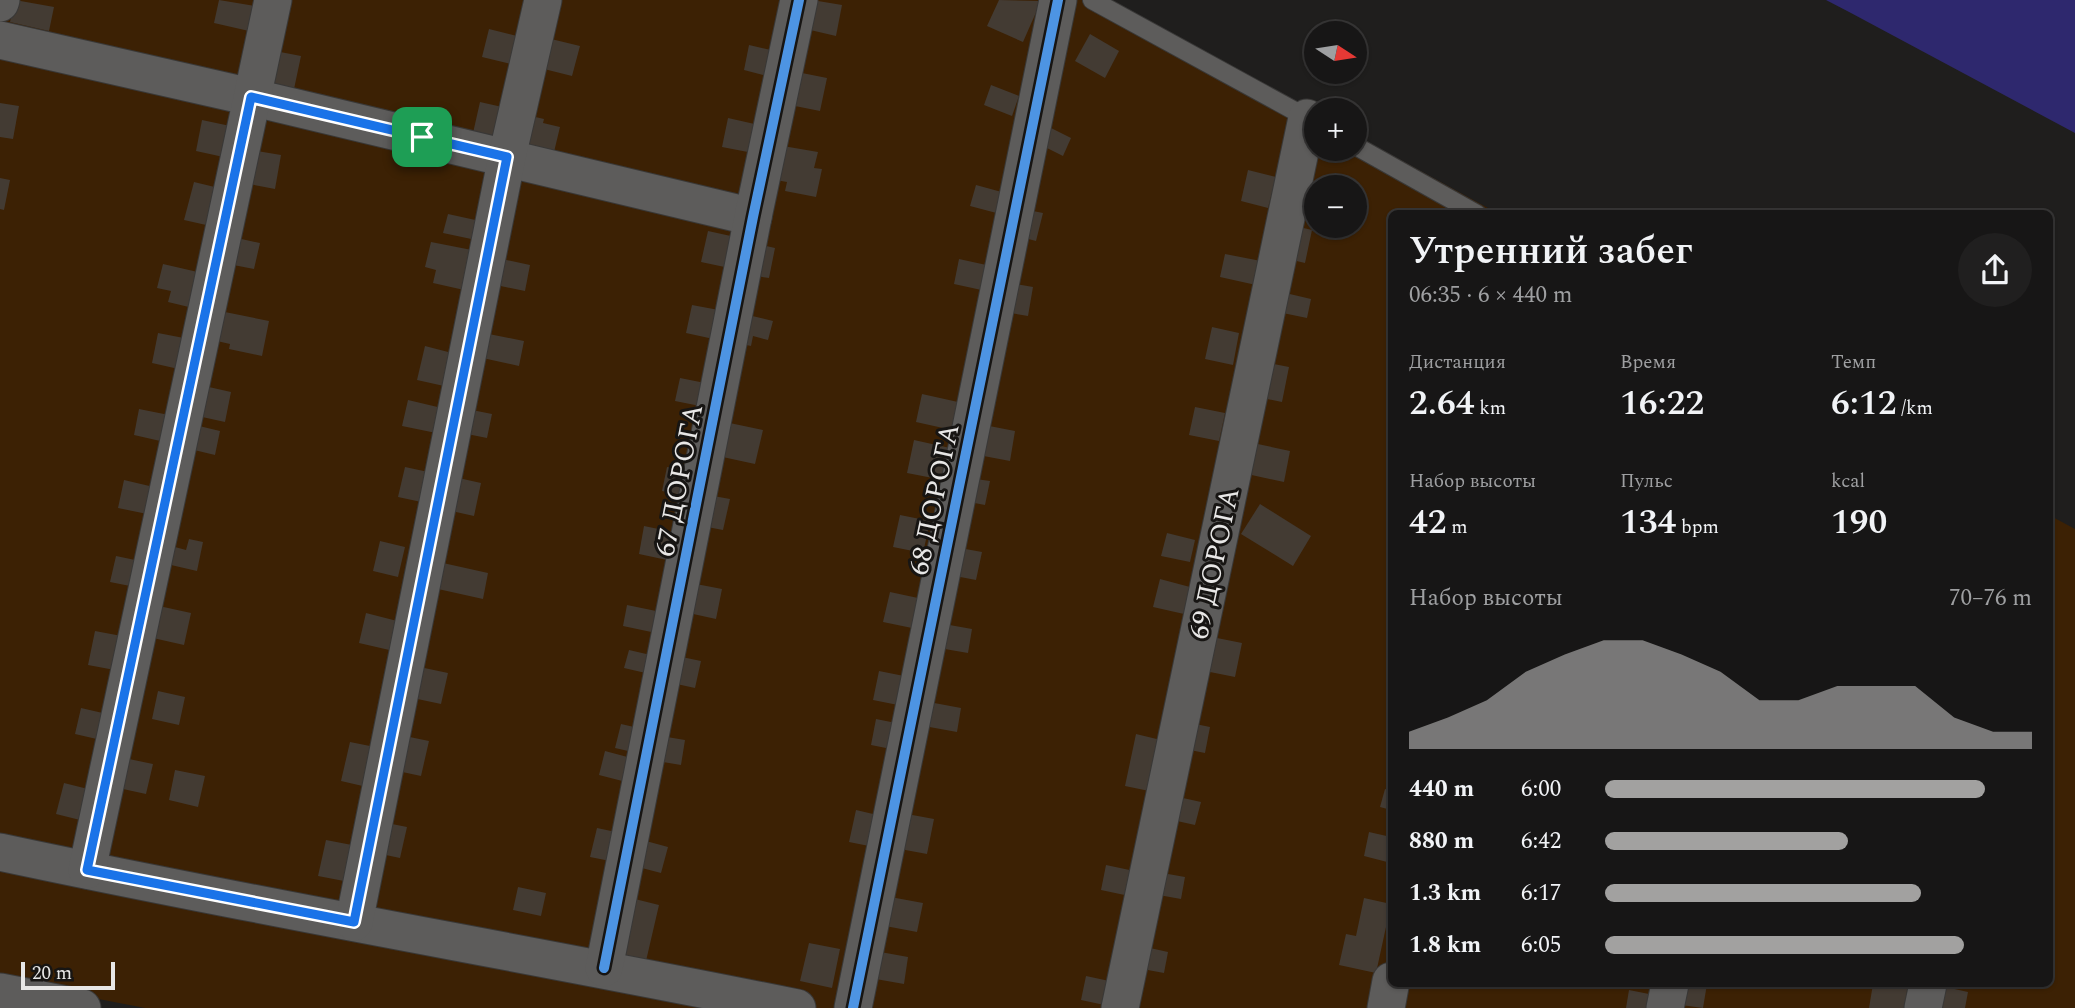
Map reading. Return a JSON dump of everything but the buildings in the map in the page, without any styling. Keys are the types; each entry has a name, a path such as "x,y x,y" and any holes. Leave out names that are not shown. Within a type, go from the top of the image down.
{"street":[{"path":"87,870 273,0"},
{"path":"354,922 507,157 543,0"},
{"name":"67 ДОРОГА","path":"604,968 753,217 799,0"},
{"name":"68 ДОРОГА","path":"853,1008 1058,0"},
{"path":"0,40 507,157 753,217"},
{"name":"69 ДОРОГА","path":"1120,1008 1304,158"},
{"path":"0,852 604,968 797,1008"},
{"path":"1386,1008 1390,987"},
{"path":"1665,1008 1669,987"},
{"path":"1923,1008 1927,987"},
{"path":"0,992 82,1008"}],"lane":[{"path":"1092,0 1304,117"},
{"path":"1367,152 1470,210"}],"shaded area":[{"path":"0,0 1110,0 1304,106 1304,161 1367,161 1367,142 1492,210 1388,210 1388,987 2053,987 2053,517 2075,529 2075,1008 145,1008 0,980"},
{"path":"1826,0 2075,0 2075,133 1851,13"}],"cycle path":[{"path":"604,968 753,217 799,0"},
{"path":"853,1008 1058,0"}],"route":[{"path":"251,97 422,137 507,157 354,922 87,870 251,97"}]}
